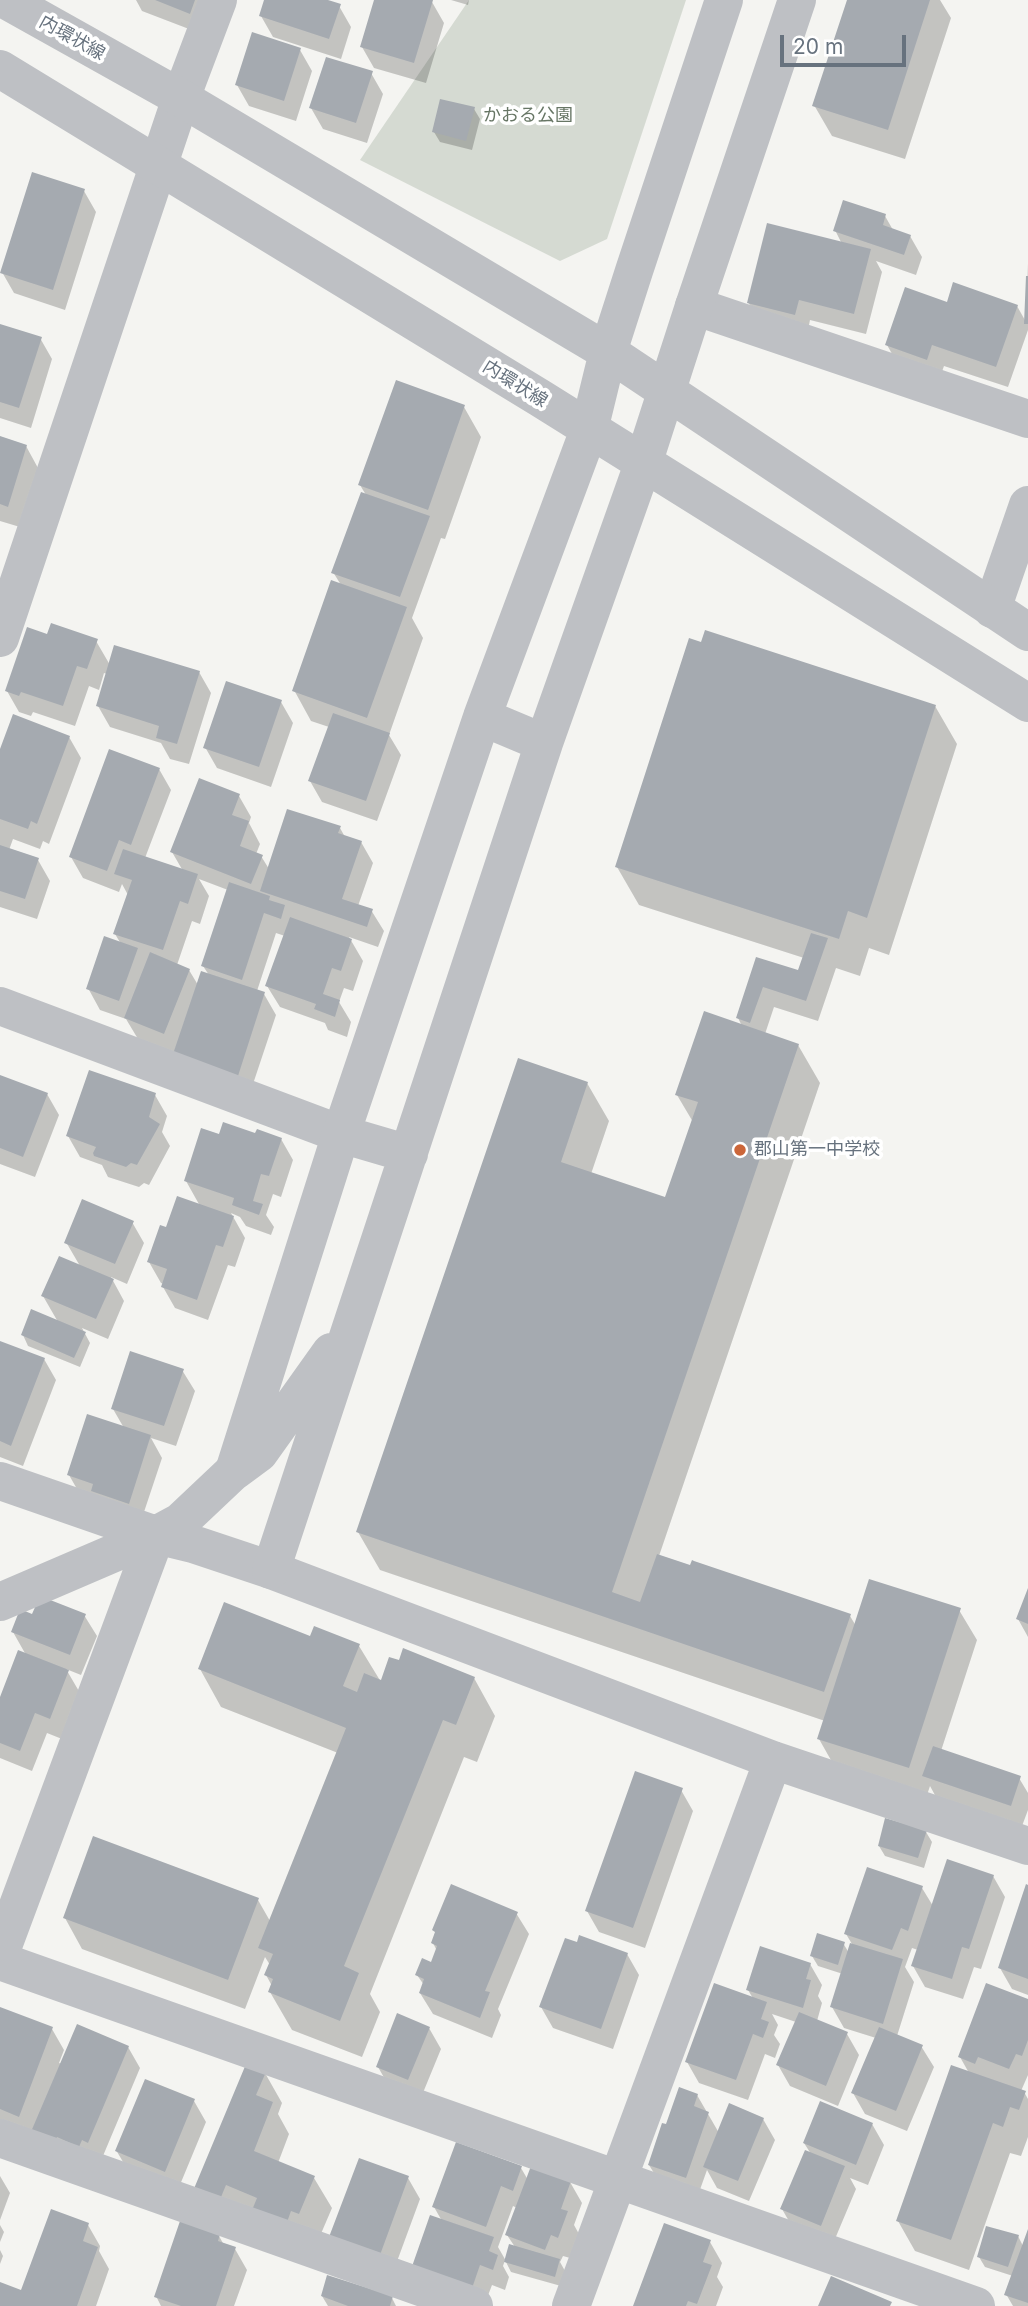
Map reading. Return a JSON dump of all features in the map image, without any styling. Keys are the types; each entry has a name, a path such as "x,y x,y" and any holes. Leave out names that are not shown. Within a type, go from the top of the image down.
{"street":[{"name":"内環状線","path":"6,0 181,98 608,352 1028,632"},
{"path":"0,638 181,98 218,0"},
{"path":"234,1471 341,1134 482,718 589,430 608,352 724,0"},
{"path":"271,1570 544,743 643,464 797,0"},
{"name":"内環状線","path":"0,69 516,384 1028,703"},
{"path":"694,306 1028,419"},
{"path":"992,608 1028,505"},
{"path":"482,718 544,743"},
{"path":"0,1006 341,1134 409,1154"},
{"path":"0,1602 156,1535 180,1522 234,1471 259,1453 337,1345 348,1338"},
{"path":"0,1481 156,1535 193,1544 271,1570 773,1760 1028,1846"},
{"path":"0,1954 156,1535"},
{"path":"571,2306 773,1760"},
{"path":"0,1961 618,2180 924,2297 976,2306"},
{"path":"0,2138 474,2306"}],"green space":[{"name":"かおる公園","path":"469,0 686,0 607,239 560,261 360,160"}],"building":[{"path":"155,0 195,0 190,14"},
{"path":"264,0 328,0 341,4 329,39 259,16"},
{"path":"374,0 433,0 414,63 360,47"},
{"path":"847,0 930,0 888,130 812,106"},
{"path":"252,32 301,48 284,101 235,85"},
{"path":"326,57 373,71 356,123 309,108"},
{"path":"440,99 475,107 466,141 432,132"},
{"path":"32,172 85,189 53,290 0,273"},
{"path":"843,200 886,214 883,225 911,235 904,255 833,231"},
{"path":"767,223 871,249 854,314 799,300 795,315 747,303"},
{"path":"1026,276 1028,324 1024,324"},
{"path":"953,282 1018,305 996,367 932,345 927,360 885,345 905,287 947,302"},
{"path":"0,324 42,337 19,408 0,402"},
{"path":"396,380 465,405 428,510 358,485"},
{"path":"0,436 27,445 8,507 0,504"},
{"path":"361,492 430,516 400,597 331,573"},
{"path":"331,580 407,607 367,718 292,691"},
{"path":"51,623 98,639 87,669 77,666 63,706 21,692 19,696 5,691 27,627 47,634"},
{"path":"705,630 936,705 867,918 848,911 839,939 615,867 689,638 701,642"},
{"path":"114,645 200,671 177,744 156,738 159,726 96,706"},
{"path":"226,681 282,700 259,767 203,748"},
{"path":"333,713 390,733 366,801 308,781"},
{"path":"13,714 70,736 37,824 31,821 28,829 0,819 0,749"},
{"path":"109,749 160,768 131,845 119,840 107,871 69,857"},
{"path":"199,778 240,794 232,815 249,821 240,846 263,855 251,884 170,852"},
{"path":"287,809 341,826 338,833 362,841 342,899 373,909 367,927 260,891"},
{"path":"0,845 39,858 25,899 0,891"},
{"path":"123,849 198,874 188,904 180,901 163,950 113,934 132,880 114,874"},
{"path":"229,882 270,896 269,900 285,905 281,919 264,913 242,980 201,966"},
{"path":"290,917 352,939 341,971 332,968 323,994 340,1000 335,1017 314,1009 316,1004 265,986"},
{"path":"811,933 828,938 806,1001 763,987 750,1023 736,1018 756,957 798,970"},
{"path":"104,936 138,948 119,1001 86,989"},
{"path":"150,952 190,969 164,1034 124,1018"},
{"path":"201,971 265,992 238,1076 173,1054"},
{"path":"704,1011 799,1044 612,1592 640,1602 657,1554 690,1565 692,1560 851,1614 824,1692 356,1532 518,1058 588,1082 561,1162 665,1197 698,1102 675,1095"},
{"path":"89,1070 156,1093 149,1117 160,1124 137,1165 131,1163 126,1167 94,1156 96,1147 66,1136"},
{"path":"0,1075 48,1093 23,1157 0,1148"},
{"path":"223,1122 255,1133 257,1129 282,1138 269,1176 261,1174 253,1201 263,1204 259,1215 232,1205 234,1198 184,1181 201,1128 219,1134"},
{"path":"177,1196 234,1216 223,1247 216,1245 197,1300 161,1287 167,1269 147,1262 160,1225 166,1227"},
{"path":"82,1199 134,1221 115,1264 64,1243"},
{"path":"59,1256 114,1279 96,1319 41,1296"},
{"path":"31,1309 86,1332 74,1358 21,1335"},
{"path":"0,1341 45,1358 11,1446 0,1441"},
{"path":"130,1351 184,1369 164,1426 111,1409"},
{"path":"87,1414 151,1435 129,1504 91,1491 93,1484 67,1475"},
{"path":"869,1579 961,1608 909,1768 817,1739"},
{"path":"1028,1588 1028,1624 1016,1619"},
{"path":"40,1596 86,1614 70,1655 11,1632 20,1609 32,1614"},
{"path":"224,1602 310,1636 314,1626 360,1644 343,1686 357,1692 364,1673 381,1680 389,1657 399,1660 403,1648 475,1677 456,1725 443,1720 344,1966 359,1973 340,2021 268,1992 273,1979 264,1975 273,1954 258,1948 346,1728 198,1669"},
{"path":"18,1650 69,1670 50,1719 35,1713 20,1751 0,1743 0,1697"},
{"path":"933,1746 1021,1776 1011,1806 922,1776"},
{"path":"635,1771 683,1788 633,1928 585,1911"},
{"path":"885,1818 927,1830 918,1858 878,1846"},
{"path":"93,1836 259,1898 228,1980 63,1918"},
{"path":"947,1859 994,1875 969,1949 962,1947 952,1979 911,1966"},
{"path":"867,1867 923,1886 908,1931 901,1928 892,1950 844,1934"},
{"path":"451,1884 518,1912 485,1991 490,1992 480,2018 419,1993 424,1979 415,1975 422,1958 431,1962 437,1946 431,1943 435,1932 432,1930"},
{"path":"1026,1884 1028,1885 1028,1979 998,1968"},
{"path":"817,1933 845,1942 838,1965 810,1956"},
{"path":"579,1935 628,1953 601,2029 539,2007 565,1938 577,1942"},
{"path":"850,1943 903,1959 883,2024 830,2007"},
{"path":"760,1946 811,1963 806,1979 811,1980 803,2008 746,1990"},
{"path":"714,1983 767,2002 761,2019 769,2022 763,2038 753,2034 736,2080 685,2062"},
{"path":"986,1983 1028,1999 1028,2040 1022,2056 1016,2054 1009,2069 978,2057 975,2064 958,2057"},
{"path":"0,2007 53,2027 19,2117 0,2109"},
{"path":"799,2012 848,2032 826,2086 776,2065"},
{"path":"397,2013 430,2027 408,2080 376,2067"},
{"path":"77,2024 129,2046 88,2143 82,2140 79,2147 57,2137 54,2144 30,2134"},
{"path":"879,2027 923,2045 896,2111 851,2093"},
{"path":"246,2064 266,2072 256,2095 273,2102 254,2151 315,2176 299,2214 291,2211 286,2225 252,2210 257,2198 226,2185 219,2202 193,2191"},
{"path":"951,2065 1026,2091 1019,2110 1010,2107 1003,2127 993,2123 951,2240 896,2221"},
{"path":"145,2079 195,2099 165,2172 115,2151"},
{"path":"679,2087 698,2094 694,2106 709,2112 686,2178 648,2165 662,2123 666,2124"},
{"path":"820,2101 873,2123 856,2165 803,2143"},
{"path":"729,2103 764,2118 738,2181 703,2167"},
{"path":"456,2142 522,2166 513,2191 501,2186 486,2227 432,2207"},
{"path":"805,2150 845,2166 821,2226 780,2209"},
{"path":"359,2158 409,2176 380,2255 329,2237"},
{"path":"531,2166 571,2181 561,2209 568,2211 558,2238 551,2235 545,2250 505,2235"},
{"path":"51,2209 89,2223 83,2241 98,2247 77,2306 0,2306 0,2282 21,2290"},
{"path":"430,2215 494,2237 489,2251 498,2255 493,2270 480,2265 469,2297 409,2275"},
{"path":"180,2221 220,2234 218,2241 236,2247 216,2306 181,2306 154,2297"},
{"path":"664,2223 711,2240 703,2262 712,2265 697,2304 688,2301 686,2306 633,2306"},
{"path":"986,2226 1019,2235 1008,2267 977,2257"},
{"path":"1028,2229 1028,2303 1004,2295"},
{"path":"509,2244 560,2259 555,2277 504,2262"},
{"path":"327,2275 393,2296 390,2306 348,2306 321,2296"},
{"path":"831,2276 892,2302 890,2306 818,2306"}],"place":[{"name":"郡山第一中学校","path":"740,1150"}]}
